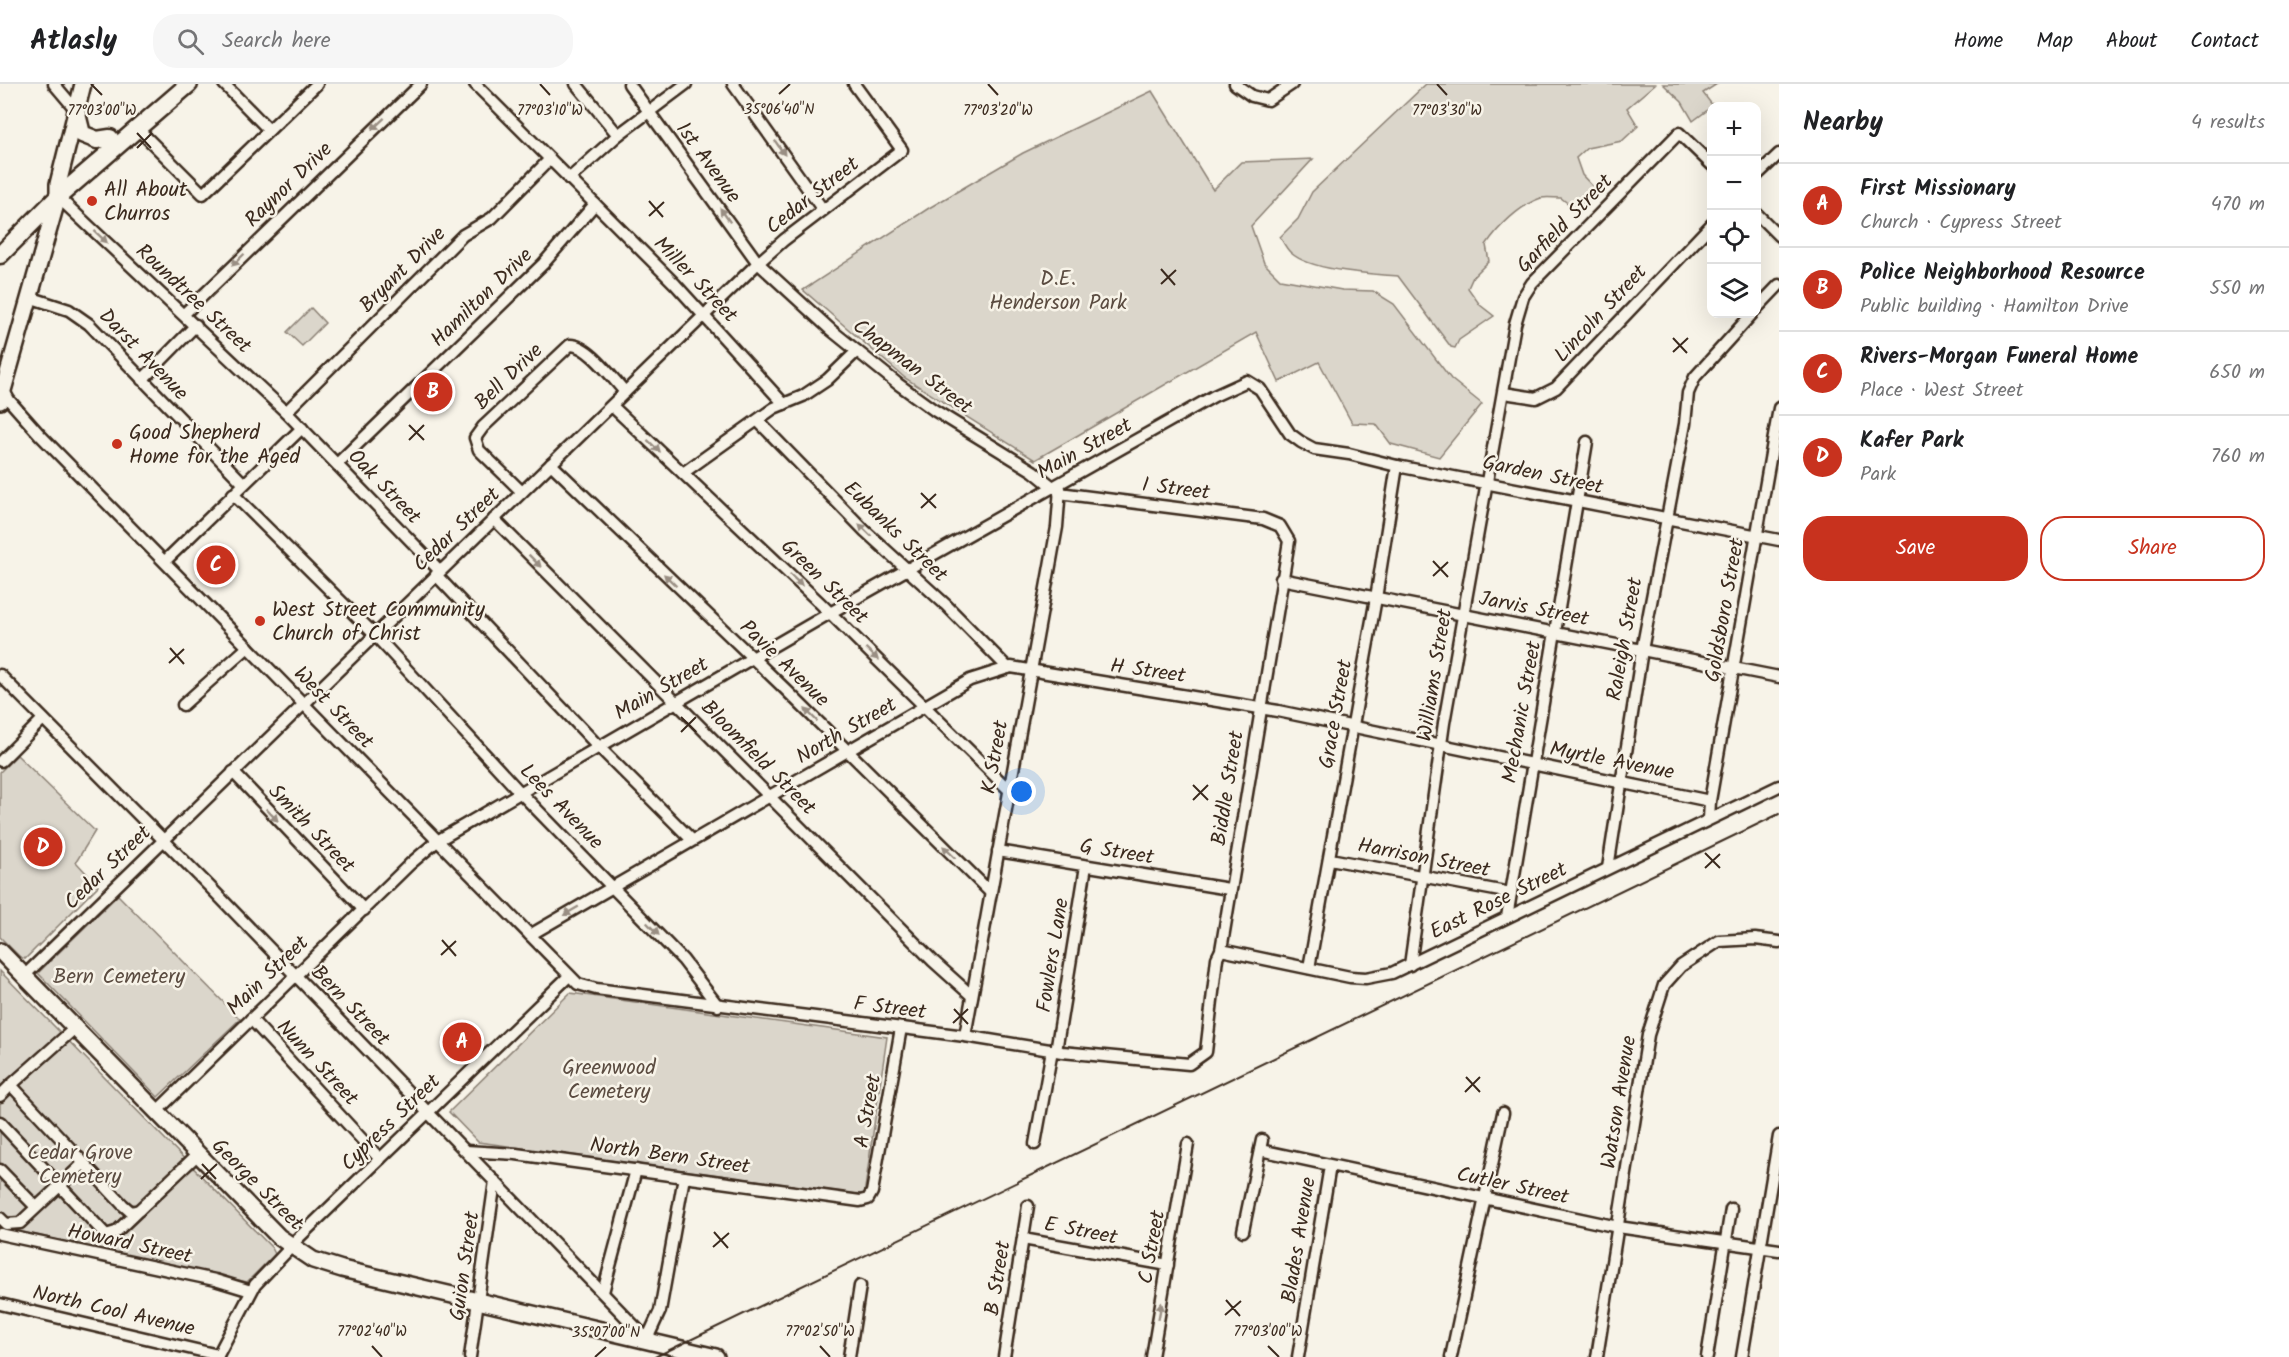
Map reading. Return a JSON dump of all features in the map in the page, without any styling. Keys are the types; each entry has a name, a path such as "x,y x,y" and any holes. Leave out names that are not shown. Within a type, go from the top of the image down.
{"main road":[{"path":"0,255 110,138 172,84"},
{"path":"0,241 58,191 138,129 189,84"},
{"path":"76,110 82,134 97,140 110,138"}],"street":[{"path":"54,84 76,110"},
{"path":"1,391 58,191 83,84"},
{"path":"224,84 269,130"},
{"path":"138,129 203,194 317,84"},
{"name":"Raynor Drive","path":"184,314 421,84"},
{"name":"Miller Street","path":"475,84 704,315 784,404"},
{"path":"576,84 618,135"},
{"name":"1st Avenue","path":"628,84 758,263"},
{"path":"569,179 618,135 686,84"},
{"path":"733,84 823,210"},
{"name":"Cedar Street","path":"24,976 758,263 902,150 854,84"},
{"path":"1235,84 1261,100 1268,100 1292,84"},
{"name":"Garfield Street","path":"1504,393 1515,324 1527,289 1679,132 1707,160"},
{"path":"1761,171 1779,154"},
{"name":"Bryant Drive","path":"286,412 463,235 492,218 550,159"},
{"name":"Roundtree Street","path":"58,191 302,428"},
{"name":"Hamilton Drive","path":"337,465 543,264 596,204"},
{"path":"1761,218 1779,236"},
{"name":"Lincoln Street","path":"1504,393 1536,398 1557,388 1707,229"},
{"name":"Chapman Street","path":"758,263 857,351 934,410 1058,488"},
{"path":"1761,304 1779,285"},
{"name":"Darst Avenue","path":"29,297 69,310 83,319 243,483"},
{"name":"Raleigh Street","path":"1608,868 1642,650 1686,416 1688,393 1695,377 1748,318"},
{"path":"142,380 196,325"},
{"name":"Bell Drive","path":"522,492 479,450 476,438 483,427 570,345 579,346 588,353 625,392"},
{"path":"683,473 784,404 803,396 827,380 857,351"},
{"name":"Main Street","path":"156,1112 437,841 519,792 830,613 1058,488 1214,396 1247,381 1260,389 1290,434 1301,442"},
{"name":"West Street","path":"1,391 40,435 569,976"},
{"name":"Williams Street","path":"1410,965 1441,747 1486,482 1504,393"},
{"name":"Green Street","path":"612,406 830,613 1008,789"},
{"name":"Goldsboro Street","path":"1709,819 1710,801 1779,408"},
{"name":"Eubanks Street","path":"758,422 865,531 1008,668"},
{"path":"165,561 302,428"},
{"name":"Oak Street","path":"302,428 599,747 692,840"},
{"name":"Garden Street","path":"1301,442 1314,449 1349,454 1397,466 1779,540"},
{"name":"Mechanic Street","path":"1507,917 1587,442"},
{"name":"Pavie Avenue","path":"551,464 849,752 991,893"},
{"name":"Grace Street","path":"1309,968 1376,598 1397,466"},
{"name":"I Street","path":"1058,488 1263,519 1274,522 1285,531"},
{"name":"K Street","path":"965,1036 1057,527 1058,488"},
{"name":"Lees Avenue","path":"233,494 375,635 519,792 613,886 683,960 718,1006"},
{"name":"Bloomfield Street","path":"494,519 933,960 972,996"},
{"name":"Biddle Street","path":"1206,1052 1213,980 1221,950 1229,889 1289,541 1285,531"},
{"name":"Jarvis Street","path":"1281,579 1779,677"},
{"path":"183,705 248,647"},
{"name":"North Street","path":"530,935 980,675 1008,668 1031,671"},
{"name":"H Street","path":"1031,671 1213,699 1260,710"},
{"name":"Bern Street","path":"0,675 163,839 647,1339"},
{"name":"Myrtle Avenue","path":"1260,710 1710,801"},
{"path":"1,761 43,719"},
{"name":"Smith Street","path":"233,772 364,910"},
{"name":"East Rose Street","path":"1221,950 1366,978 1392,973 1779,786"},
{"name":"G Street","path":"998,851 1229,889"},
{"name":"Harrison Street","path":"1330,859 1511,893"},
{"name":"Fowlers Lane","path":"1054,1050 1086,866"},
{"name":"Watson Avenue","path":"1597,1357 1648,1035 1664,985 1680,966 1719,941 1755,939 1779,942"},
{"name":"George Street","path":"0,951 290,1246 327,1265 647,1339 664,1351 716,1357"},
{"name":"F Street","path":"569,976 587,988 1179,1065 1189,1064 1206,1052"},
{"name":"Cypress Street","path":"218,1356 251,1291 290,1246 569,976"},
{"name":"Nunn Street","path":"251,1019 380,1159"},
{"path":"0,1096 75,1028"},
{"name":"A Street","path":"868,1199 872,1192 901,1028"},
{"path":"1035,1144 1054,1050"},
{"path":"11,1085 131,1212 139,1210"},
{"path":"1450,1357 1503,1113"},
{"path":"0,1122 96,1227 106,1235 116,1232 198,1154"},
{"path":"1742,1357 1778,1143"},
{"name":"C Street","path":"1152,1357 1188,1144"},
{"name":"Cutler Street","path":"1243,1231 1261,1145 1330,1166 1484,1200 1618,1227 1779,1250"},
{"name":"North Bern Street","path":"466,1151 516,1154 860,1201 868,1199"},
{"path":"0,1218 6,1224 20,1223 84,1162"},
{"name":"Blades Avenue","path":"1299,1357 1330,1166"},
{"path":"0,1170 36,1207"},
{"path":"603,1292 636,1170"},
{"path":"647,1339 660,1311 684,1177"},
{"name":"Guion Street","path":"470,1357 495,1181"},
{"name":"B Street","path":"1004,1357 1028,1206"},
{"path":"1707,1357 1731,1209"},
{"name":"Howard Street","path":"0,1234 251,1291"},
{"name":"E Street","path":"1023,1239 1168,1265"},
{"path":"849,1357 860,1286"},
{"name":"North Cool Avenue","path":"0,1304 218,1356"}],"green space":[{"path":"1426,84 1655,84 1627,108 1638,126 1622,141 1587,148 1576,158 1582,175 1597,191 1579,212 1561,198 1541,198 1518,211 1491,238 1486,245 1489,261 1473,277 1468,288 1480,305 1494,316 1459,340 1455,348 1451,347 1398,276 1327,268 1312,264 1291,253 1280,237 1298,219 1312,192"},
{"path":"1663,84 1717,84 1703,93 1710,102 1707,102 1707,110 1693,121 1682,102"},
{"name":"D.E. Henderson Park","path":"1152,91 1213,190 1241,162 1313,159 1251,226 1264,263 1280,279 1342,290 1373,291 1394,304 1451,379 1482,404 1439,457 1391,444 1376,424 1352,423 1319,362 1279,382 1256,332 1035,460 905,378 803,290 929,208 1023,153"},
{"path":"311,308 325,323 302,346 287,332"},
{"path":"17,755 95,831 76,862 98,886 25,959 20,957 0,937 0,772"},
{"name":"Bern Cemetery","path":"118,895 240,1019 158,1097 38,973"},
{"name":"Cedar Grove Cemetery","path":"0,971 272,1248 275,1254 247,1282 0,1227"},
{"name":"Greenwood Cemetery","path":"570,993 887,1037 864,1195 478,1142 449,1112"}],"railway":[{"path":"655,1357 1779,814"}],"place":[{"name":"All About Churros","path":"92,201"},
{"name":"Police Neighborhood Resource","path":"433,392"},
{"name":"Good Shepherd Home for the Aged","path":"117,444"},
{"name":"Rivers-Morgan Funeral Home","path":"216,565"},
{"name":"West Street Community Church of Christ","path":"260,621"},
{"name":"Kafer Park","path":"43,847"},
{"name":"First Missionary","path":"462,1042"}]}
